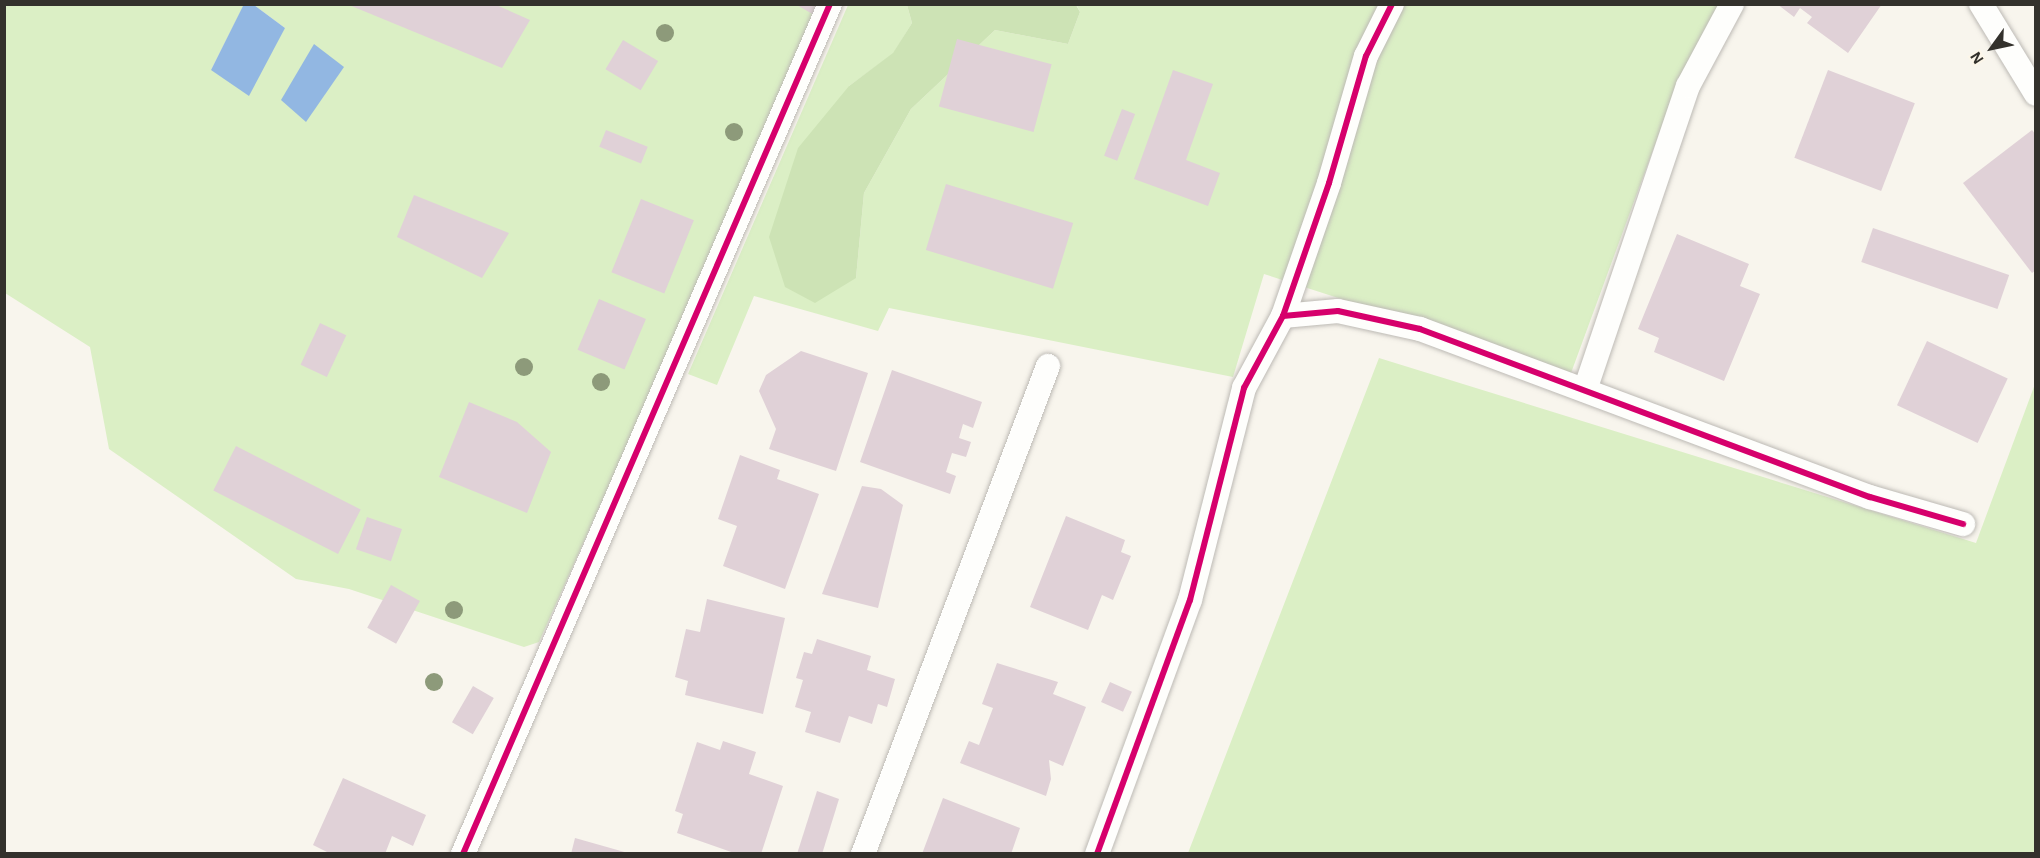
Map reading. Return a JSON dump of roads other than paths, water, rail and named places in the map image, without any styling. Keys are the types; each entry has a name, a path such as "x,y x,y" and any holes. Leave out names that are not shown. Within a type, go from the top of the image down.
{"street":[{"path":"463,854 831,4"},
{"path":"1097,854 1190,600 1244,388 1283,316 1329,183 1366,56 1392,4"},
{"path":"1585,390 1688,86 1732,4"},
{"path":"1981,4 2036,94"},
{"path":"1283,316 1338,311 1420,328 1870,497 1963,524"},
{"path":"863,854 1048,366"}],"water":[{"path":"244,4 254,5 285,28 249,96 211,70"},
{"path":"314,44 344,67 306,122 281,100"}]}
